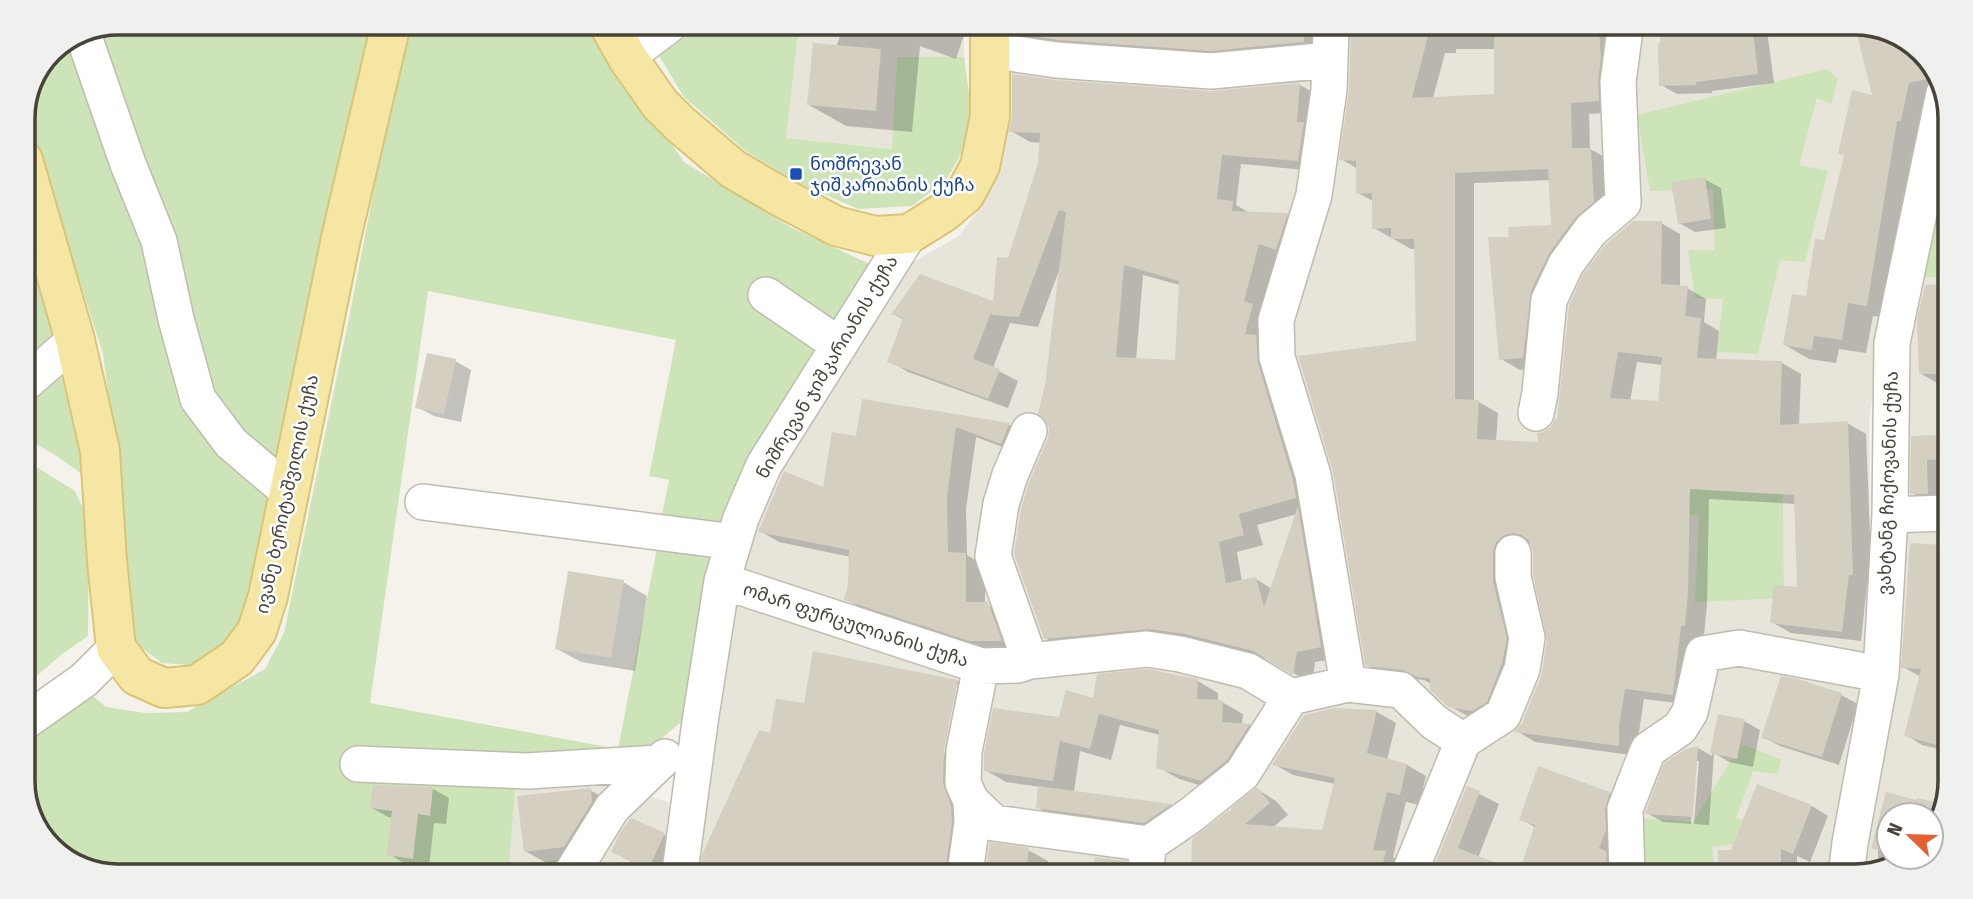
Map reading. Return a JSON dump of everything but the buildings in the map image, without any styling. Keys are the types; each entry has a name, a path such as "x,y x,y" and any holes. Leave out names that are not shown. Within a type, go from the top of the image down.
{"main road":[{"name":"ივანე ბერიტაშვილის ქუჩა","path":"116,648 137,676 164,688 197,685 237,658 257,631 268,596 341,238 388,35"},
{"path":"618,41 660,104 733,169 836,226 875,236 909,234 944,212 965,194 980,166 990,116 990,38"},
{"path":"35,202 75,340 100,451 116,648"}],"street":[{"path":"618,41 637,35"},
{"path":"1536,414 1549,300 1566,264 1591,230 1623,203 1618,82 1624,35"},
{"path":"990,38 1056,60 1211,71 1331,44 1329,90 1314,195 1276,320 1277,357 1313,475 1348,684"},
{"path":"85,41 128,164 159,241 198,399 231,443 290,493"},
{"name":"ვახტანგ ჩიქოვანის ქუჩა","path":"1847,864 1881,674 1890,515 1892,343 1938,122"},
{"name":"ნიშრევან ჯიშკარიანის ქუჩა","path":"681,864 722,580 741,518 764,465 909,234"},
{"path":"766,295 839,345"},
{"path":"35,375 75,340"},
{"path":"1029,431 1001,504 993,556 1030,661"},
{"path":"423,502 734,541"},
{"path":"1890,515 1938,513"},
{"path":"1413,864 1463,741 1503,715 1522,669 1527,638 1513,578 1513,552"},
{"name":"ომარ ფურცულიანის ქუჩა","path":"722,580 981,666 1018,665 1030,661 1147,649 1180,654 1248,671 1291,697"},
{"path":"35,715 84,680 116,648"},
{"path":"1627,864 1625,809 1648,750 1680,727 1690,712 1703,654 1739,648 1881,674"},
{"path":"966,864 972,823 971,801 963,783 964,751 981,666"},
{"path":"971,801 994,823 1147,858 1191,815 1242,774 1291,697 1348,684 1401,690 1434,722 1463,741"},
{"path":"577,864 612,808 700,723"},
{"path":"358,764 527,771 659,763"}],"shaded area":[{"path":"798,35 964,35 964,57 897,57 893,149 786,138"},
{"path":"997,35 1855,35 1887,41 1906,52 1921,67 1932,86 1938,112 1938,129 1880,347 1869,420 1871,649 1834,864 688,864 730,593 774,464 913,262 959,236 977,212 994,161"},
{"path":"1938,197 1938,221 1932,219"},
{"path":"1917,277 1938,278 1938,503 1895,504 1899,365"},
{"path":"1938,526 1936,797 1935,801 1875,801 1875,861 1860,864 1902,528"},
{"path":"661,739 574,858 508,864 516,764 628,760"},
{"path":"649,796 668,802 671,816 665,864 592,864 622,816"}],"green space":[{"path":"118,35 371,35 247,615 227,647 190,665 162,663 135,643 128,594 122,494 103,354 35,145 35,112 41,86 59,59 86,41"},
{"path":"408,35 598,35 684,162 790,227 876,267 725,530 660,524 669,480 649,476 676,340 428,291 370,703 618,749 658,543 715,550 688,716 661,739 628,760 517,764 509,864 118,864 86,858 67,847 56,836 39,808 35,787 35,723 88,692 106,707 145,713 187,712 265,669 284,633 395,81"},
{"path":"665,35 798,35 786,138 892,149 897,57 964,57 971,108 964,149 946,180 912,206 858,209 797,182 747,152 684,97 652,44"},
{"path":"1827,69 1838,79 1831,104 1817,98 1799,165 1828,171 1805,262 1780,260 1758,354 1717,352 1723,299 1695,298 1688,250 1715,250 1713,189 1650,191 1637,115"},
{"path":"1932,219 1938,221 1938,278 1917,277"},
{"path":"35,246 60,337 35,363"},
{"path":"66,375 79,407 83,475 35,444 35,395 46,383"},
{"path":"1782,431 1784,598 1695,602 1699,516 1663,511 1662,441"},
{"path":"35,467 75,491 89,522 88,636 35,678"},
{"path":"1741,744 1781,759 1778,774 1753,771 1736,818 1760,829 1759,841 1712,847 1714,864 1638,864 1640,818 1693,822"},
{"path":"574,858 569,864 518,864"}],"place":[{"name":"ნოშრევან ჯიშკარიანის ქუჩა","path":"796,174"}]}
